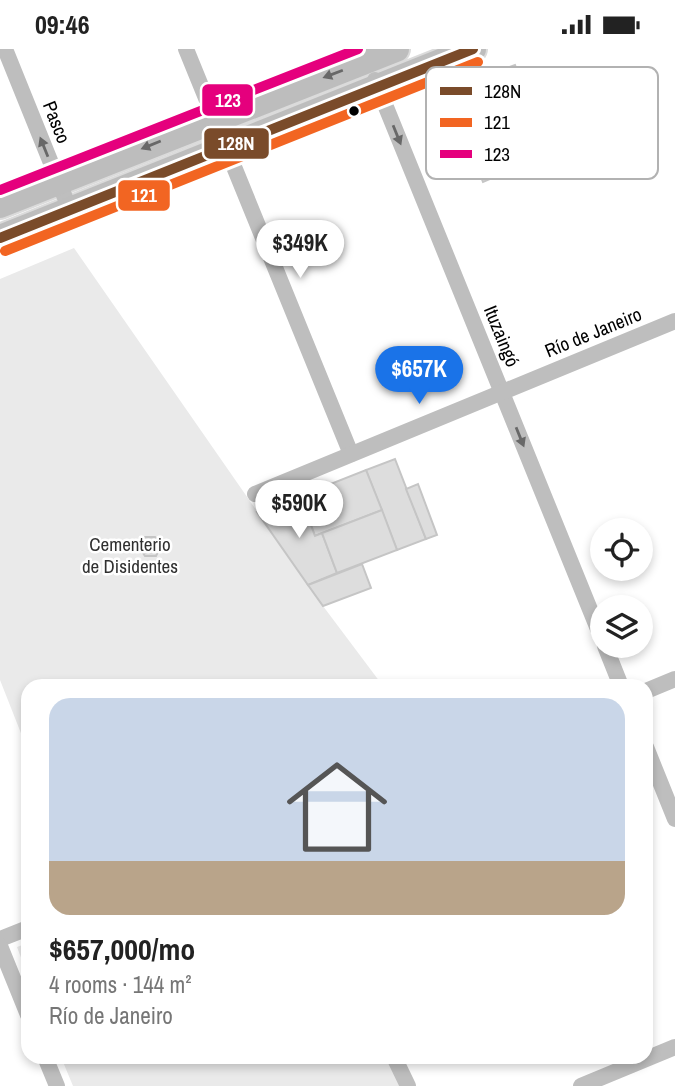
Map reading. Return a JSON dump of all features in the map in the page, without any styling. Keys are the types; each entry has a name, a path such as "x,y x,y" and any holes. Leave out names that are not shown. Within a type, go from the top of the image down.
{"main road":[{"path":"0,205 215,120 365,55 396,49"},
{"path":"428,67 473,49"},
{"path":"0,237 426,68"}],"street":[{"name":"Pasco","path":"5,49 70,210"},
{"path":"186,49 351,454"},
{"name":"Ituzaingó","path":"365,55 590,609"},
{"name":"Río de Janeiro","path":"255,494 675,321"},
{"path":"610,658 618,679"},
{"path":"653,688 675,679"},
{"path":"653,764 675,819"},
{"path":"0,939 21,931"},
{"path":"0,946 21,998"},
{"path":"653,1056 675,1047"},
{"path":"48,1064 57,1086"},
{"path":"397,1064 408,1086"},
{"path":"581,1086 634,1064"}],"green space":[{"name":"Cementerio de Disidentes","path":"74,248 323,606 378,679 21,679 21,733 0,680 0,279"},
{"path":"64,1064 393,1064 404,1086 73,1086"}],"building":[{"path":"395,459 426,539 397,550 366,470"},
{"path":"366,470 382,510 315,536 300,496"},
{"path":"418,484 437,535 426,539 406,489"},
{"path":"300,496 315,536 322,533 337,573 308,585 257,512"},
{"path":"382,510 397,550 337,573 322,533"},
{"path":"143,537 155,537 161,546 156,556 145,556 139,547"},
{"path":"362,564 371,588 323,606 308,585"}],"transit line":[{"name":"123","path":"0,190 358,49"},
{"name":"128N","path":"428,67 473,49"},
{"name":"121","path":"465,67 478,62"},
{"name":"128N","path":"0,238 426,68"},
{"name":"121","path":"5,251 426,83"}]}
